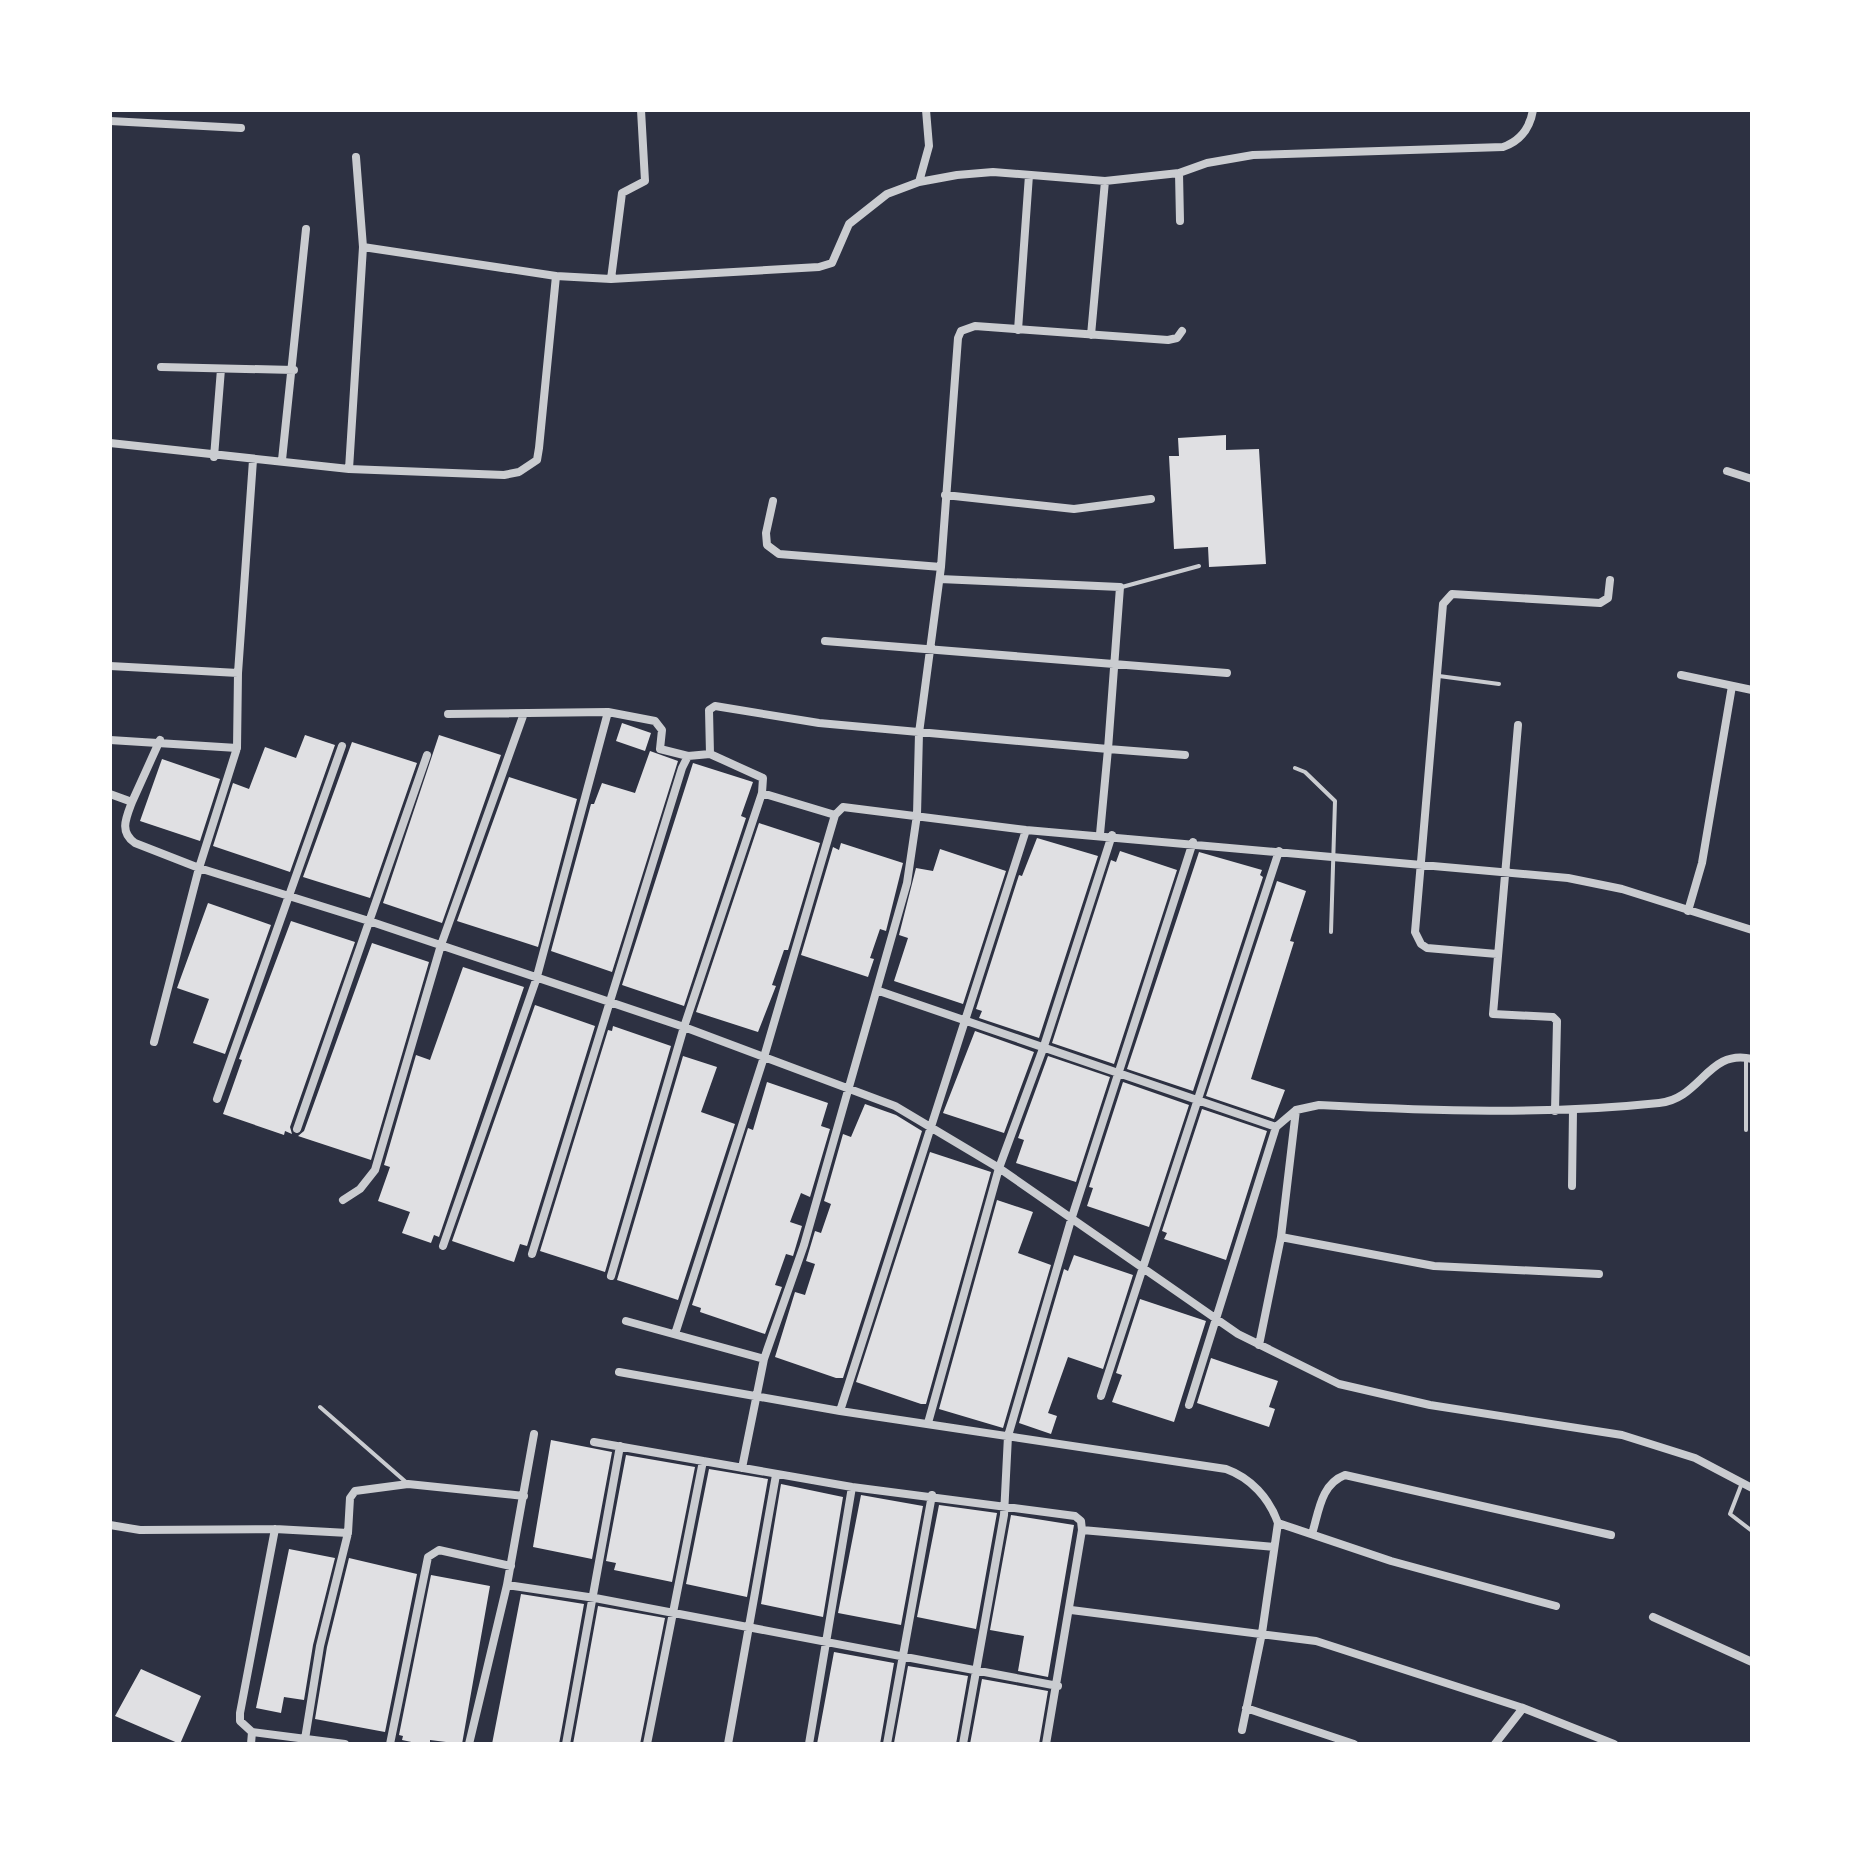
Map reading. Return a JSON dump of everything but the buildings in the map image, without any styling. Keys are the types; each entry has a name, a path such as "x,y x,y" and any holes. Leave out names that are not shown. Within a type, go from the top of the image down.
{"street":[{"path":"611,279 622,193 645,181 641,110"},
{"path":"919,182 929,146 926,110"},
{"path":"363,247 556,276 611,279 808,268 832,263 849,224 887,194 919,182 993,172 1105,181 1179,173 1207,163 1253,155 1503,147 1522,134 1531,121 1533,110"},
{"path":"110,121 241,128"},
{"path":"349,469 363,247 356,157"},
{"path":"1179,173 1180,221"},
{"path":"1018,330 1029,175"},
{"path":"1091,335 1105,181"},
{"path":"282,460 294,370 306,229"},
{"path":"110,443 214,457 282,460 349,469 504,475 531,466 537,460 539,448 556,276"},
{"path":"742,1468 764,1359 804,1245 879,991 907,883 917,815 919,733 940,579 958,338 961,331 975,326 1168,340 1177,338 1182,331"},
{"path":"161,367 294,370"},
{"path":"214,457 221,369"},
{"path":"154,1042 199,868 237,748 238,673 253,460"},
{"path":"1727,471 1752,479"},
{"path":"945,495 1074,509 1151,499"},
{"path":"773,501 766,533 767,545 779,554 941,567"},
{"path":"940,579 1120,587 1100,834"},
{"path":"1497,954 1450,952 1421,944 1415,932 1443,604 1452,594 1600,603 1608,598 1610,580"},
{"path":"825,641 1227,673"},
{"path":"110,666 238,673"},
{"path":"1681,675 1752,690"},
{"path":"1688,911 1702,863 1732,686"},
{"path":"710,754 708,715 715,706 919,733 1185,755"},
{"path":"443,1246 536,980 608,712"},
{"path":"448,714 523,716 608,712 655,721 662,730 660,749 688,756 710,754 763,778 762,793 684,1027 611,1276"},
{"path":"343,1200 360,1189 375,1170 441,945 523,716"},
{"path":"1518,725 1493,1014 1553,1017 1557,1021 1555,1111"},
{"path":"110,740 160,740 237,748"},
{"path":"160,740 132,802 124,828 127,837 199,868 369,921 536,980 684,1027 849,1088 929,1123 1215,1317 1259,1345 1339,1384 1430,1405 1622,1435 1695,1458 1752,1488"},
{"path":"217,1099 342,746"},
{"path":"297,1129 427,755"},
{"path":"532,1254 688,756"},
{"path":"762,793 835,815"},
{"path":"110,794 132,802"},
{"path":"675,1334 764,1057 835,815 843,807 1026,830 1193,842 1568,878 1622,889 1752,930"},
{"path":"840,1411 929,1123 1026,830"},
{"path":"928,1423 999,1168 1044,1046 1112,835"},
{"path":"963,1744 1005,1507 1008,1436 1071,1220 1122,1072 1193,842"},
{"path":"1101,1396 1279,851"},
{"path":"879,991 1276,1127"},
{"path":"1189,1405 1276,1127 1296,1110 1319,1105 1555,1111 1682,1099 1719,1061 1749,1058"},
{"path":"1259,1345 1281,1237 1296,1110"},
{"path":"1572,1186 1573,1110"},
{"path":"1281,1237 1434,1266 1599,1274"},
{"path":"626,1321 764,1359"},
{"path":"619,1372 840,1411 1226,1469 1250,1481 1273,1509 1278,1523 1262,1633 1242,1730"},
{"path":"469,1744 511,1566 534,1434"},
{"path":"594,1442 852,1487 1075,1516 1081,1521 1082,1530 1071,1610 1046,1744"},
{"path":"566,1744 595,1598 620,1446"},
{"path":"647,1744 675,1615 703,1461"},
{"path":"728,1744 776,1475"},
{"path":"1312,1534 1327,1487 1333,1480 1345,1475 1611,1535"},
{"path":"305,1739 320,1646 348,1533 350,1498 355,1491 408,1484 524,1496"},
{"path":"809,1744 852,1487"},
{"path":"887,1744 932,1495"},
{"path":"1278,1523 1391,1561 1556,1606"},
{"path":"110,1525 140,1530 275,1529 348,1533"},
{"path":"275,1529 240,1721 252,1732 345,1744"},
{"path":"1082,1530 1274,1547"},
{"path":"390,1744 428,1557 439,1550 511,1566"},
{"path":"507,1585 595,1598 1058,1686"},
{"path":"1071,1610 1316,1641 1523,1708 1614,1744"},
{"path":"1653,1617 1752,1662"},
{"path":"1246,1708 1354,1744"},
{"path":"1495,1744 1523,1708"},
{"path":"251,1744 252,1732"}],"lane":[{"path":"1120,587 1199,566"},
{"path":"1439,676 1499,684"},
{"path":"1295,768 1305,772 1335,801 1331,932"},
{"path":"1746,1130 1749,1058"},
{"path":"320,1407 408,1484"},
{"path":"1742,1483 1730,1514 1752,1531"}]}
